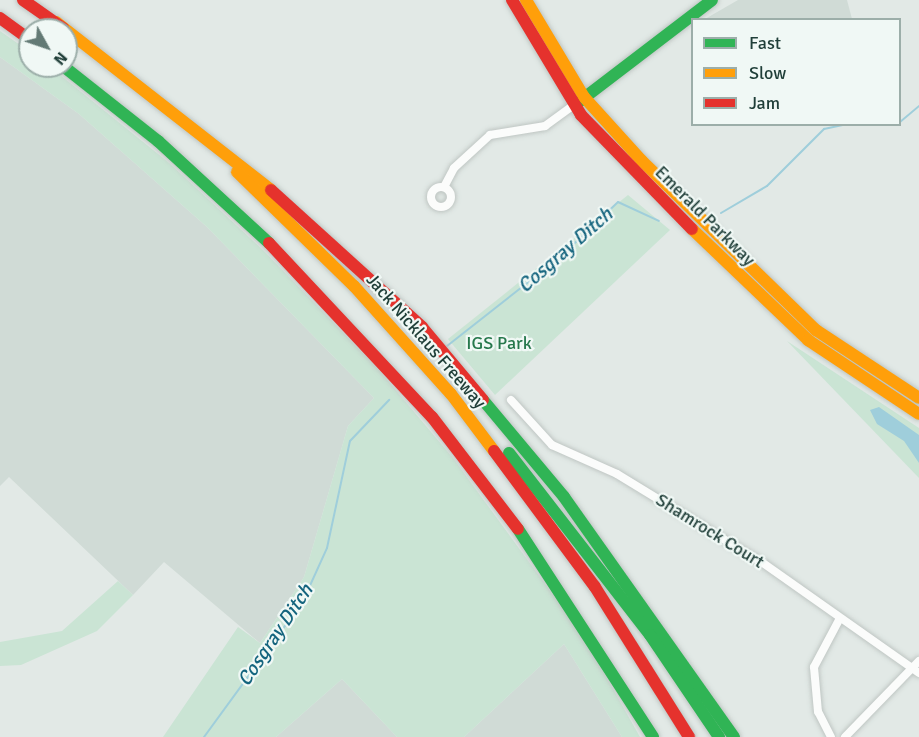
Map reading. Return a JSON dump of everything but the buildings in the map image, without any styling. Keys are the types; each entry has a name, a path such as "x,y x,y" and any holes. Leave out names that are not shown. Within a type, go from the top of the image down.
{"main road":[{"name":"Jack Nicklaus Freeway","path":"23,0 48,18"},
{"name":"Emerald Parkway","path":"512,0 579,101 669,207 808,340 919,414"},
{"name":"Emerald Parkway","path":"526,0 579,101 816,330 919,398"},
{"path":"579,101 712,0"},
{"path":"0,18 18,31"},
{"path":"78,40 265,184 422,327 564,498 734,737"},
{"name":"Jack Nicklaus Freeway","path":"78,41 229,164 412,350 508,468 595,586 689,737"},
{"path":"78,78 158,141 289,262 425,409 534,550 652,737"},
{"path":"412,350 554,506 719,737"}],"street":[{"path":"444,188 453,168 490,135 545,126 579,101"},
{"name":"Shamrock Court","path":"512,400 552,445 617,474 840,618 919,673"},
{"path":"831,737 818,712 814,667 840,618"},
{"path":"844,737 910,667 919,661"}],"shaded area":[{"path":"738,0 847,0 852,18 707,18"},
{"path":"0,57 18,70 18,78 29,78 79,114 207,227 374,398 348,426 304,577 260,643 164,562 133,595 9,477 0,486"},
{"path":"564,644 622,737 464,737"},
{"path":"342,679 397,737 276,737"}],"green space":[{"path":"0,31 18,44 18,70 0,57"},
{"path":"29,78 64,78 168,162 263,250 377,368 453,458 583,636 640,737 622,737 564,644 464,737 397,737 342,679 276,737 163,737 238,627 260,643 304,577 348,426 374,398 207,227 79,114"},
{"name":"IGS Park","path":"628,195 670,230 495,395 448,339"},
{"path":"787,341 919,428 919,478"},
{"path":"118,581 133,595 97,631 21,665 0,666 0,642 62,631"}],"water":[{"path":"879,407 919,435 919,463 904,441 877,424 870,410"}],"waterway":[{"name":"Cosgray Ditch","path":"901,121 919,106"},
{"name":"Cosgray Ditch","path":"721,213 767,186 824,129 838,126"},
{"name":"Cosgray Ditch","path":"447,346 559,258 618,202 659,221"},
{"name":"Cosgray Ditch","path":"204,737 303,601 327,548 350,441 389,400"}],"traffic: fast":[{"path":"580,101 712,0"},
{"path":"78,78 158,141 269,243"},
{"path":"483,400 564,497 734,737"},
{"path":"509,453 650,635 719,737"},
{"path":"518,529 653,737"}],"traffic: slow":[{"path":"526,0 584,97 642,161 816,330 919,398"},
{"path":"78,39 271,190"},
{"path":"237,172 354,286 451,394 494,451"},
{"path":"692,229 808,340 919,414"}],"traffic: jam":[{"path":"23,0 49,18"},
{"path":"512,0 581,115 692,229"},
{"path":"0,18 18,31"},
{"path":"271,190 422,327 483,400"},
{"path":"269,243 432,417 518,529"},
{"path":"494,451 595,587 689,737"}]}
